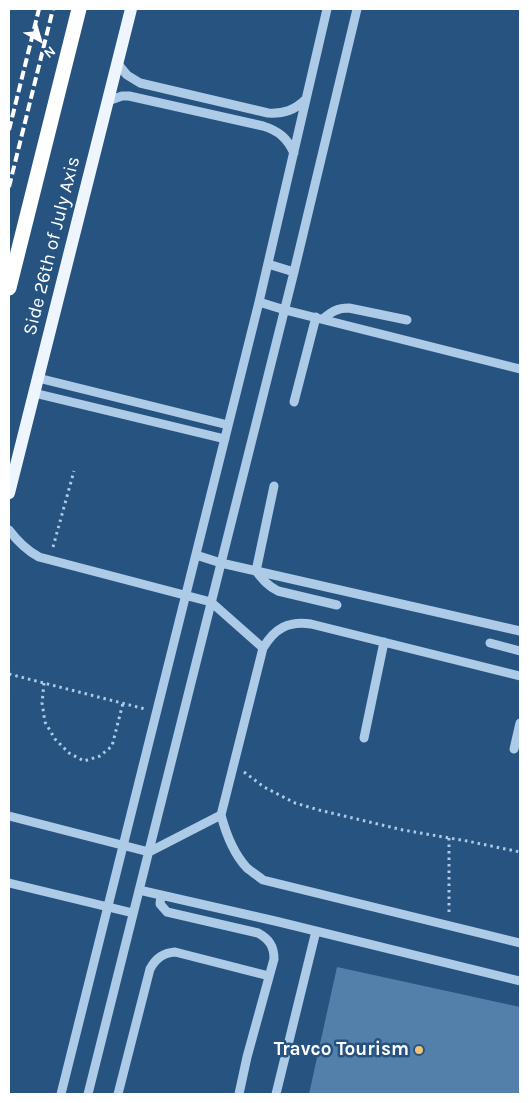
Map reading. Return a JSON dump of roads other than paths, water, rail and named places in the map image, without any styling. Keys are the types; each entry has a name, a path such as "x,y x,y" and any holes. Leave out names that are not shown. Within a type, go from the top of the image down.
{"highway":[{"path":"9,288 79,9"},
{"path":"9,240 24,230"}],"main road":[{"name":"Side 26th of July Axis","path":"9,493 131,9"}],"street":[{"path":"61,1094 259,302 327,9"},
{"path":"88,1094 285,310 357,9"},
{"path":"117,63 127,75 140,83 268,113 285,112 300,105 306,99"},
{"path":"108,101 122,96 129,96 263,126 279,132 294,153"},
{"path":"268,264 294,272"},
{"path":"259,302 520,369"},
{"path":"294,402 319,318 340,308 349,308 406,320"},
{"path":"38,378 228,425"},
{"path":"34,393 224,439"},
{"path":"256,571 274,486"},
{"path":"9,530 28,552 39,557 211,602 263,648"},
{"path":"196,555 221,563 520,631"},
{"path":"256,571 271,588 278,591 337,605"},
{"path":"520,676 311,624 299,623 288,625 278,630 269,638 263,648 221,815 226,834 235,852 247,867 263,880 520,942"},
{"path":"364,738 384,642"},
{"path":"490,643 520,651"},
{"path":"514,749 520,723"},
{"path":"9,816 149,852 221,815"},
{"path":"9,883 133,913"},
{"path":"139,890 520,981"},
{"path":"162,895 160,904 166,912 258,933 264,936 273,946 274,959 249,1048 239,1094"},
{"path":"276,1094 316,931"},
{"path":"118,1094 150,969 158,957 175,952 269,976"}],"railway":[{"path":"9,130 39,9"},
{"path":"9,187 53,9"}],"place":[{"name":"Travco Tourism","path":"419,1050"}]}
